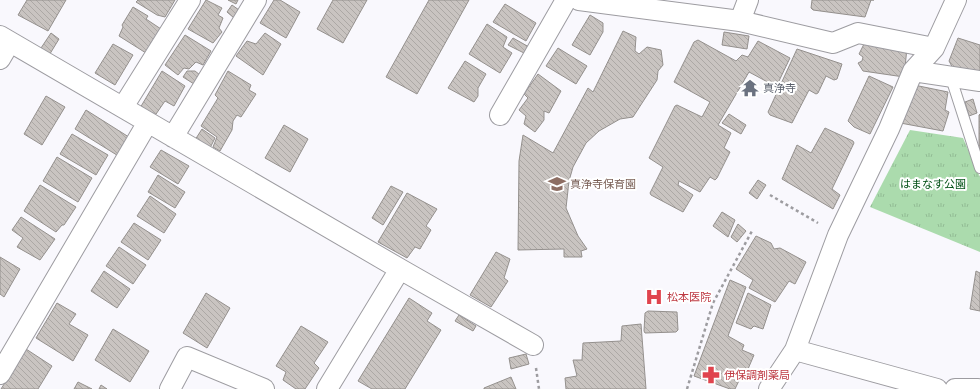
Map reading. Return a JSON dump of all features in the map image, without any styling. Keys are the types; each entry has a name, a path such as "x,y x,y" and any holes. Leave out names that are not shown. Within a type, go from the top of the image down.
{"street":[{"path":"123,108 190,0"},
{"path":"173,137 256,0"},
{"path":"500,115 566,0"},
{"path":"579,0 740,22 833,43 858,33 934,48"},
{"path":"740,22 748,0"},
{"path":"769,389 795,350 838,235 889,130 913,71 934,48 956,0"},
{"path":"3,46 148,122 400,270 533,345"},
{"path":"913,71 951,78 980,81"},
{"path":"0,374 148,122"},
{"path":"327,389 400,270"},
{"path":"795,350 937,389"},
{"path":"170,389 187,357 264,389"}],"lane":[{"path":"951,78 980,168"}],"path":[{"path":"770,195 838,235"},
{"path":"687,389 713,303 752,231"}],"green space":[{"name":"はまなす公園","path":"910,130 963,138 980,177 980,252 870,207"}],"building":[{"path":"27,0 66,0 48,31 18,15"},
{"path":"138,0 175,0 165,17 157,15 136,2"},
{"path":"206,0 222,8 218,15 223,18 219,28 222,32 213,43 188,29"},
{"path":"228,0 238,0 236,4"},
{"path":"274,0 280,0 300,12 286,38 260,23"},
{"path":"333,0 367,0 343,43 317,29"},
{"path":"429,0 469,0 417,94 386,77"},
{"path":"812,0 871,0 865,17 813,10 811,8"},
{"path":"505,4 536,23 526,41 493,22"},
{"path":"232,5 239,10 234,18 227,12"},
{"path":"133,7 148,16 146,19 161,29 146,53 119,36 123,27 122,25"},
{"path":"590,15 603,23 603,32 590,55 572,45"},
{"path":"487,24 507,37 503,47 512,53 500,73 469,54"},
{"path":"623,31 636,37 635,51 639,54 647,47 661,50 663,65 658,71 657,80 633,117 620,119 599,131 586,143 573,167 569,181 566,208 578,236 587,249 581,251 582,257 564,257 564,249 518,250 519,161 523,135 553,153 588,88 593,92"},
{"path":"724,32 749,36 747,49 722,45"},
{"path":"51,33 59,39 48,57 39,51"},
{"path":"265,33 281,44 263,75 236,56 247,41 256,44"},
{"path":"185,35 211,51 203,65 196,62 189,69 184,68 178,75 165,65"},
{"path":"513,38 529,47 524,53 508,45"},
{"path":"958,38 980,45 980,78 955,72 949,61"},
{"path":"698,40 736,61 742,55 748,57 758,41 790,58 778,83 775,86 749,72 718,125 731,133 724,148 730,152 717,178 715,180 710,177 700,192 679,181 678,185 693,195 683,212 651,195 650,193 663,167 649,158 675,106 677,105 702,117 710,102 674,82 694,42"},
{"path":"865,42 907,48 904,77 863,71 858,63 862,61 863,57 859,54"},
{"path":"113,44 133,55 115,85 95,73"},
{"path":"558,48 587,66 576,84 546,66"},
{"path":"797,49 842,64 837,79 834,80 826,76 818,93 816,94 809,90 792,123 770,115 768,112"},
{"path":"465,61 486,74 478,88 478,96 474,102 448,88"},
{"path":"162,71 185,86 174,106 165,101 154,117 140,108"},
{"path":"187,71 195,71 200,75 194,84 183,77"},
{"path":"228,71 251,85 249,90 256,94 241,117 237,115 233,121 232,130 220,151 213,147 217,137 201,126 218,98 215,95"},
{"path":"538,74 561,91 549,113 544,111 544,120 535,132 524,124 526,116 519,110 528,98 524,94"},
{"path":"869,76 893,87 870,134 854,127 848,121"},
{"path":"914,85 948,92 945,110 949,112 943,131 895,122"},
{"path":"46,96 65,107 42,145 24,134"},
{"path":"973,99 977,113 969,116 965,102"},
{"path":"86,110 132,139 120,157 75,129"},
{"path":"729,114 746,125 741,134 722,123"},
{"path":"980,114 980,149 979,149 979,115"},
{"path":"284,125 308,139 290,172 265,158"},
{"path":"825,128 853,141 854,143 832,189 840,195 833,209 782,179 797,145 811,153"},
{"path":"202,129 215,138 208,152 193,143"},
{"path":"72,134 108,155 96,175 60,154"},
{"path":"161,150 189,166 178,184 150,167"},
{"path":"57,157 92,178 78,202 43,181"},
{"path":"158,175 185,192 175,208 148,192"},
{"path":"758,180 766,185 757,199 749,193"},
{"path":"40,185 76,207 64,225 62,225 56,232 24,211"},
{"path":"391,186 403,192 383,225 372,218"},
{"path":"407,193 437,209 426,226 431,230 420,249 415,247 407,258 378,242"},
{"path":"150,196 176,214 164,233 137,216"},
{"path":"722,212 735,220 728,237 713,226"},
{"path":"21,217 55,239 40,260 17,247 23,238 12,230"},
{"path":"134,223 161,240 148,260 121,242"},
{"path":"738,224 746,231 737,242 731,237"},
{"path":"756,236 771,243 774,249 780,248 806,262 795,284 789,281 775,302 749,288 753,280 736,269"},
{"path":"119,247 146,265 133,284 106,266"},
{"path":"496,252 510,259 504,278 508,281 491,307 470,295"},
{"path":"0,257 20,269 4,297 0,294"},
{"path":"104,271 130,289 117,308 91,291"},
{"path":"976,271 980,273 980,311 970,309"},
{"path":"730,280 746,287 728,336 744,345 742,350 754,355 748,369 745,368 735,389 730,389 694,376"},
{"path":"206,293 230,308 207,348 183,333"},
{"path":"748,293 771,305 763,329 754,326 751,329 736,323"},
{"path":"409,298 432,313 427,321 441,330 405,389 372,389 358,381"},
{"path":"57,303 76,314 69,324 88,335 73,361 36,338"},
{"path":"648,311 677,312 678,330 676,332 645,333 645,313"},
{"path":"459,315 476,326 473,331 455,321"},
{"path":"641,324 646,389 566,389 565,378 577,376 573,360 582,360 583,343 621,341 622,326"},
{"path":"301,326 328,342 314,363 319,368 305,389 296,389 283,380 286,372 276,366"},
{"path":"113,329 149,351 130,382 95,360"},
{"path":"26,349 52,366 38,389 1,389"},
{"path":"526,354 529,364 511,369 509,358"},
{"path":"511,377 516,389 484,389 484,388"},
{"path":"78,382 92,389 74,389"},
{"path":"101,385 107,389 99,389"}],"place":[{"name":"真浄寺","path":"750,88"},
{"name":"真浄寺保育園","path":"557,184"},
{"name":"松本医院","path":"654,297"},
{"name":"伊保調剤薬局","path":"711,375"}]}
